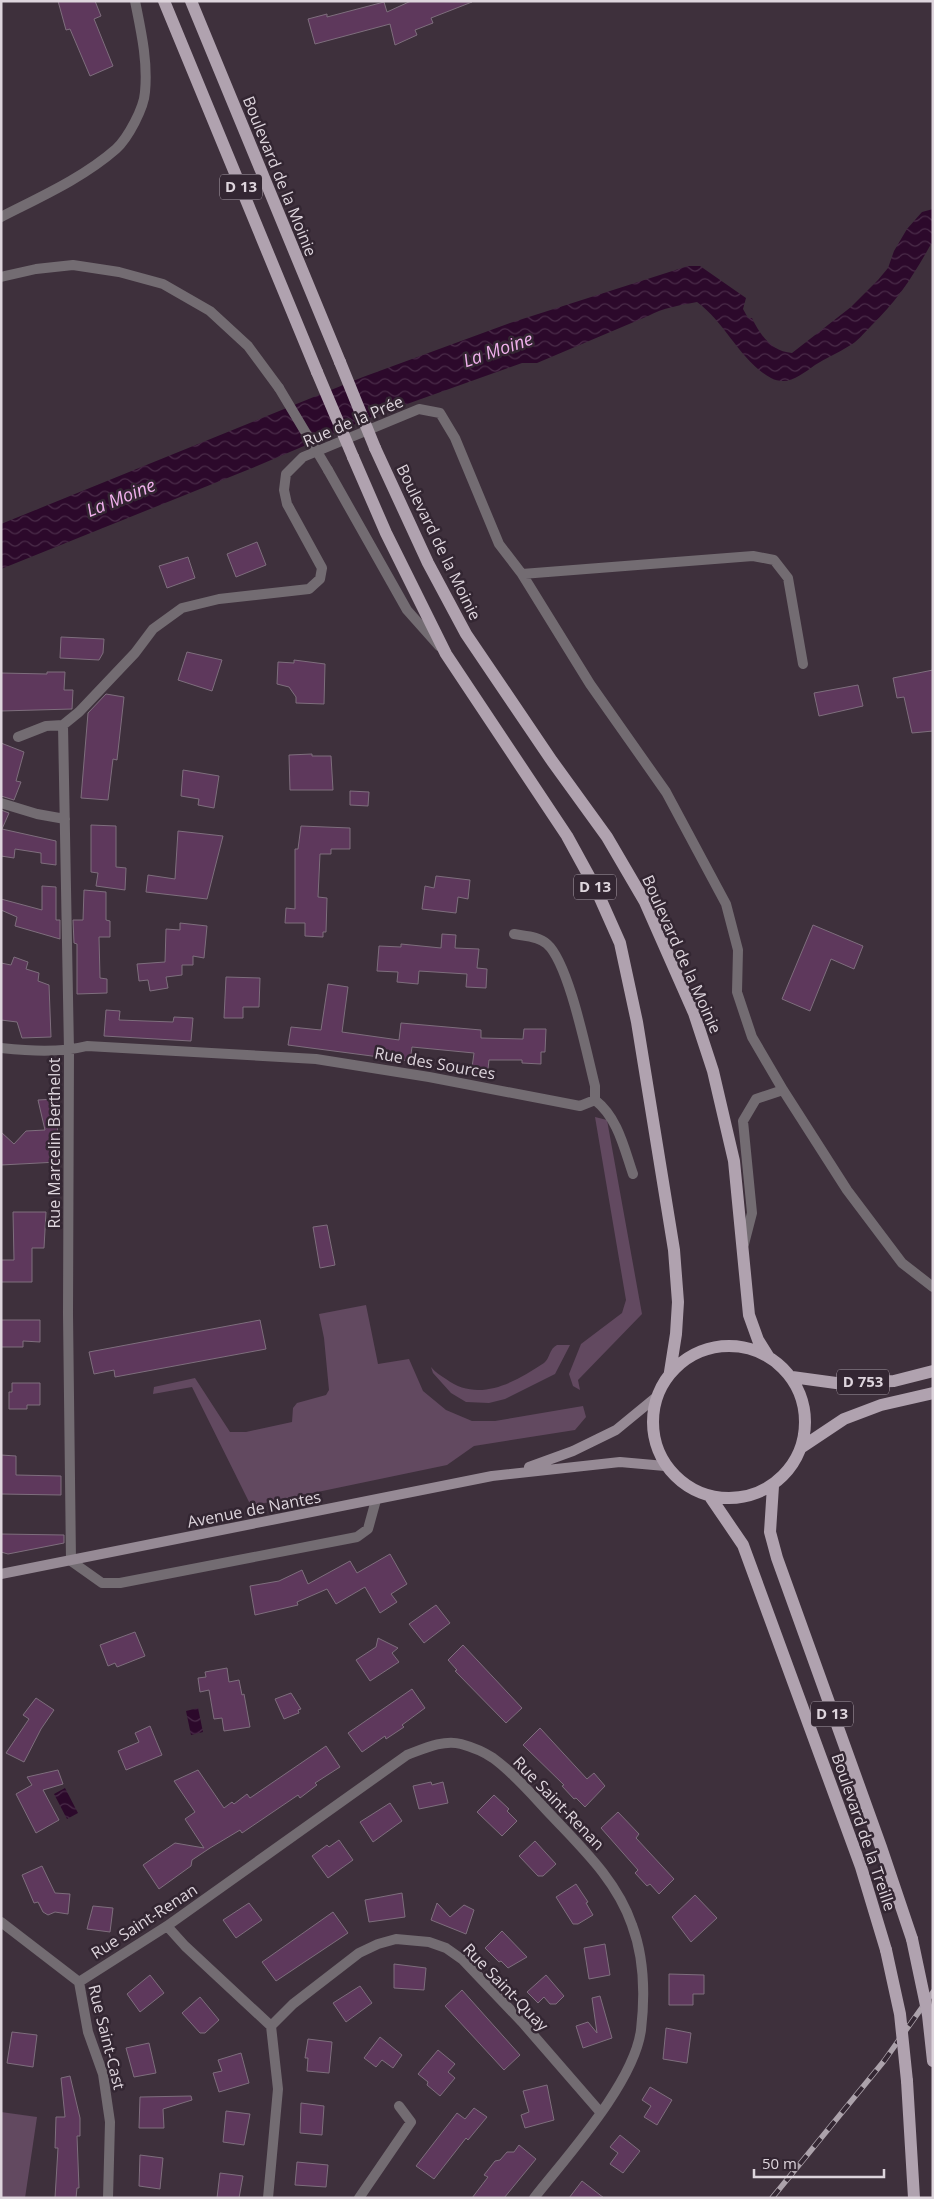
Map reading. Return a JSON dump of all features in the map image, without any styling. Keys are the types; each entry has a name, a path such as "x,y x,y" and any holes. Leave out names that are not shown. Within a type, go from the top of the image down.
{"main road":[{"name":"D 13","path":"164,1 317,372 386,533 446,654 566,836 596,890 620,943 637,1022 674,1250 678,1302 676,1334 670,1372"},
{"name":"Boulevard de la Moinie","path":"191,1 375,448 428,564 466,634 552,761 607,837 645,902 694,1013 712,1071 734,1161 749,1315 758,1340 768,1356"},
{"path":"716,1346 743,1346 768,1356 792,1377 800,1399 804,1421 802,1447 788,1472 773,1486 744,1498 711,1498 693,1489 676,1477 665,1466 656,1447 655,1398 670,1372 691,1355 716,1346"},
{"name":"D 753","path":"792,1377 836,1383 884,1381 933,1371"},
{"name":"D 753","path":"802,1447 844,1419 881,1405 933,1392"},
{"name":"Avenue de Nantes","path":"512,1473 573,1451 616,1430 655,1398"},
{"name":"Avenue de Nantes","path":"1,1574 512,1473 620,1462 665,1466"},
{"name":"Boulevard de la Treille","path":"773,1486 770,1532 777,1558 881,1847 912,1940 926,2006 933,2061"},
{"name":"Boulevard de la Treille","path":"711,1498 743,1544 861,1867 886,1950 900,2014 907,2081 914,2198"}],"street":[{"path":"1,217 78,176 102,159 117,148 136,121 145,94 146,61 135,1"},
{"path":"1,277 36,270 73,266 119,272 163,284 210,311 248,346 279,388 407,610 446,654"},
{"name":"Rue de la Prée","path":"63,725 79,712 134,653 153,629 182,608 219,599 309,589 315,584 320,579 322,568 287,504 284,490 286,474 304,457 419,409 440,413 455,438 499,544 522,574"},
{"path":"803,664 788,578 774,560 753,556 522,574 590,684 666,792 726,904 738,950 737,992 752,1037 783,1090 848,1190 902,1263 933,1287"},
{"path":"18,737 46,726 63,725"},
{"name":"Rue Marcelin Berthelot","path":"63,725 69,1051 68,1324 71,1561"},
{"path":"1,803 37,814 65,819"},
{"path":"514,934 533,937 547,943 558,962 574,1002 595,1086 595,1100 605,1108 615,1124 633,1174"},
{"name":"Rue des Sources","path":"1,1048 69,1051 87,1046 316,1059 430,1077 580,1106 595,1100"},
{"path":"743,1247 752,1213 743,1121 756,1099 783,1090"},
{"path":"71,1561 102,1583 120,1584 348,1539 357,1537 368,1529 376,1500"},
{"name":"Rue Saint-Renan","path":"79,1982 167,1926 407,1755 435,1745 459,1743 492,1757 510,1772 594,1861 614,1887 625,1906 633,1927 642,1984 640,2032 634,2054 625,2073 601,2112 534,2198"},
{"name":"Rue Saint-Cast","path":"1,1922 79,1982 88,2032 103,2074 110,2122 108,2198"},
{"path":"167,1926 185,1946 271,2026 278,2089 268,2198"},
{"name":"Rue Saint-Quay","path":"271,2026 292,2004 359,1953 378,1944 396,1940 429,1942 446,1948 463,1960 522,2022 601,2112"},
{"path":"359,2198 411,2122 399,2106"}],"shaded area":[{"path":"595,1117 607,1120 642,1314 578,1380 580,1390 573,1386 569,1374 581,1344 622,1313 626,1300"},
{"path":"366,1305 378,1364 409,1359 423,1391 446,1410 472,1421 495,1421 583,1406 586,1417 575,1430 474,1446 447,1465 251,1506 192,1387 153,1394 154,1387 195,1378 230,1432 246,1432 292,1422 293,1408 297,1403 326,1395 329,1390 324,1338 319,1314"},
{"path":"557,1345 570,1345 555,1374 505,1399 489,1403 466,1402 451,1393 433,1373 431,1367 458,1386 483,1390 496,1388 521,1377 544,1363 552,1349"},
{"path":"1,2112 37,2117 25,2198 1,2198"}],"water":[{"name":"La Moine","path":"933,209 933,245 931,244 911,277 889,307 855,342 789,380 777,380 760,371 750,362 716,320 697,302 672,307 537,363 522,363 379,414 257,466 1,569 1,524 363,377 510,323 688,266 700,266 746,298 743,309 748,318 752,318 768,342 778,350 792,353 851,307 878,280 888,268 894,251 907,229 922,212"},
{"path":"198,1708 203,1732 191,1735 186,1711"},
{"path":"65,1788 78,1813 67,1819 54,1794"}],"building":[{"path":"58,1 95,1 101,16 94,19 113,66 90,76 70,29 66,30"},
{"path":"411,1 472,2 431,18 433,23 415,30 417,35 395,45 390,24 315,44 308,19 327,14 327,17 384,2 387,12"},
{"path":"257,542 266,565 236,577 227,554"},
{"path":"188,557 195,578 167,588 159,566"},
{"path":"61,637 104,639 103,653 99,660 60,658"},
{"path":"187,652 222,660 212,691 178,680"},
{"path":"294,660 325,664 324,704 296,703 296,697 289,687 277,684 278,662 294,663"},
{"path":"933,670 933,731 912,733 904,697 897,698 893,678"},
{"path":"47,672 65,672 64,690 73,690 72,709 1,711 1,673 47,674"},
{"path":"858,685 863,706 819,716 814,693"},
{"path":"106,694 124,697 117,760 113,759 108,800 81,798 88,713"},
{"path":"1,743 24,752 16,781 21,782 14,800 1,796"},
{"path":"312,754 312,756 331,756 333,790 290,790 289,755"},
{"path":"183,770 219,776 214,808 198,805 199,799 181,796"},
{"path":"350,791 369,792 368,806 350,805"},
{"path":"1,810 9,813 2,829 56,841 56,865 41,863 41,853 15,849 14,858 1,856"},
{"path":"91,825 116,826 116,867 126,868 125,890 96,886 98,873 91,872"},
{"path":"301,826 350,828 350,849 331,849 331,854 320,854 318,897 327,898 326,932 323,932 323,937 305,936 305,923 285,923 286,908 295,909 295,849 298,849"},
{"path":"178,831 223,836 207,899 146,892 148,875 175,879"},
{"path":"436,876 470,880 468,899 458,897 456,913 422,909 425,886 434,888"},
{"path":"42,886 56,887 56,920 60,920 60,939 15,926 17,917 1,910 1,899 42,910"},
{"path":"84,890 106,892 106,920 110,921 110,937 99,937 100,978 107,979 107,993 77,994 77,944 74,943 73,920 83,920"},
{"path":"180,923 207,926 204,958 193,956 193,965 182,965 182,975 166,977 168,988 150,991 148,980 139,981 137,964 165,962 166,929 180,930"},
{"path":"813,925 863,946 854,969 831,959 810,1011 782,999"},
{"path":"442,934 456,935 455,948 479,949 477,968 487,969 486,988 466,987 467,974 419,971 418,984 397,982 398,972 377,971 379,946 401,947 401,944 441,948"},
{"path":"14,957 28,962 26,969 39,973 38,981 49,985 51,1037 22,1038 17,1022 1,1020 1,963 11,965"},
{"path":"226,977 260,978 259,1007 243,1007 243,1018 224,1018"},
{"path":"328,984 348,987 342,1032 399,1040 401,1023 481,1030 481,1038 523,1039 524,1029 546,1029 545,1052 541,1052 541,1064 522,1063 522,1060 489,1060 487,1078 471,1075 474,1053 412,1047 410,1061 288,1045 291,1027 321,1030"},
{"path":"106,1010 120,1011 119,1020 173,1022 174,1017 193,1018 191,1041 104,1036"},
{"path":"57,1099 58,1162 1,1165 1,1132 14,1144 26,1131 45,1130 38,1100"},
{"path":"13,1212 46,1212 44,1248 32,1248 32,1282 1,1282 1,1260 14,1260"},
{"path":"327,1225 335,1265 320,1268 313,1227"},
{"path":"1,1320 40,1320 40,1342 23,1341 23,1347 1,1347"},
{"path":"260,1320 266,1349 115,1377 114,1370 94,1374 89,1352"},
{"path":"12,1383 40,1383 40,1405 27,1405 27,1409 9,1409 9,1392 12,1392"},
{"path":"1,1455 16,1456 16,1475 61,1476 61,1495 1,1494"},
{"path":"1,1534 64,1535 64,1543 8,1554 1,1552"},
{"path":"390,1554 407,1584 391,1594 397,1602 380,1613 365,1587 336,1604 327,1589 297,1602 298,1605 255,1615 250,1586 279,1581 302,1570 308,1584 350,1561 357,1573"},
{"path":"436,1605 450,1623 424,1643 409,1624"},
{"path":"135,1632 145,1656 117,1667 115,1663 108,1666 100,1645"},
{"path":"378,1638 398,1648 392,1653 399,1662 370,1681 356,1660 376,1647"},
{"path":"463,1645 522,1708 506,1723 455,1671 457,1670 448,1660"},
{"path":"227,1668 229,1682 239,1680 242,1695 244,1694 250,1727 224,1731 222,1718 214,1719 209,1690 200,1692 198,1678 206,1677 205,1672"},
{"path":"412,1689 425,1708 402,1725 404,1727 386,1739 385,1736 362,1752 348,1733"},
{"path":"291,1693 301,1709 298,1710 299,1713 284,1719 275,1699"},
{"path":"36,1698 54,1710 41,1729 24,1762 6,1753 29,1719 23,1715"},
{"path":"150,1726 162,1755 126,1770 118,1751 139,1742 135,1733"},
{"path":"540,1728 587,1779 594,1773 605,1786 585,1807 576,1798 574,1799 562,1786 564,1785 523,1745"},
{"path":"326,1746 340,1767 315,1783 317,1785 300,1798 298,1795 242,1833 240,1830 192,1860 191,1866 159,1889 143,1865 175,1843 204,1848 185,1819 195,1812 174,1781 198,1770 224,1808 232,1802 234,1804 247,1794 250,1798"},
{"path":"58,1770 63,1784 43,1790 59,1820 36,1833 16,1794 32,1785 27,1777"},
{"path":"431,1782 432,1785 443,1782 448,1803 419,1809 413,1786"},
{"path":"494,1795 509,1809 507,1811 517,1821 502,1836 477,1812"},
{"path":"390,1803 402,1821 373,1842 360,1822"},
{"path":"618,1812 639,1834 636,1838 674,1879 659,1894 650,1884 647,1886 635,1873 638,1870 601,1828"},
{"path":"339,1840 353,1860 328,1878 312,1856 327,1845 329,1847"},
{"path":"535,1841 556,1864 543,1876 538,1876 519,1856"},
{"path":"42,1866 55,1893 70,1894 68,1914 55,1912 48,1915 43,1912 38,1902 34,1903 22,1875"},
{"path":"576,1884 588,1902 586,1903 593,1915 578,1924 573,1924 556,1897"},
{"path":"402,1893 405,1917 369,1922 365,1900"},
{"path":"695,1895 717,1918 691,1942 672,1917"},
{"path":"249,1903 262,1920 236,1938 223,1920"},
{"path":"437,1903 450,1917 464,1905 474,1910 466,1934 431,1920"},
{"path":"93,1906 113,1908 110,1932 87,1929"},
{"path":"333,1912 348,1933 276,1981 262,1962"},
{"path":"502,1931 527,1957 508,1968 485,1948"},
{"path":"605,1944 610,1975 589,1979 584,1948"},
{"path":"394,1964 426,1968 424,1990 394,1988"},
{"path":"669,1974 704,1975 704,1994 693,1994 693,2005 669,2005"},
{"path":"150,1975 164,1993 140,2012 127,1994"},
{"path":"546,1975 564,1996 556,2004 550,2004 544,1997 538,2003 527,1992"},
{"path":"360,1986 372,2003 346,2022 333,2003"},
{"path":"462,1990 520,2055 504,2070 445,2006"},
{"path":"600,1996 612,2038 583,2048 576,2026 588,2022 597,2033 592,1998"},
{"path":"200,1997 219,2020 205,2033 200,2033 182,2013"},
{"path":"666,2028 691,2033 687,2063 663,2059"},
{"path":"12,2032 37,2035 33,2067 7,2063"},
{"path":"380,2037 402,2055 393,2068 382,2060 376,2067 364,2058"},
{"path":"308,2039 332,2042 329,2073 307,2071 308,2058 305,2058"},
{"path":"149,2043 156,2073 134,2077 126,2048"},
{"path":"438,2050 455,2064 448,2072 455,2078 440,2096 418,2074"},
{"path":"241,2053 249,2083 219,2092 213,2073 222,2071 218,2060"},
{"path":"70,2076 80,2118 80,2136 77,2136 79,2188 77,2188 76,2198 55,2198 58,2148 55,2148 56,2117 65,2117 61,2078"},
{"path":"547,2085 554,2120 525,2128 521,2115 529,2112 523,2091"},
{"path":"650,2087 672,2100 657,2125 644,2117 651,2106 642,2100"},
{"path":"191,2096 192,2100 163,2109 164,2128 139,2128 140,2097"},
{"path":"301,2103 324,2106 322,2135 300,2133"},
{"path":"474,2108 487,2117 468,2140 466,2138 434,2179 416,2166 457,2113 465,2119"},
{"path":"226,2111 250,2114 244,2145 223,2142"},
{"path":"620,2135 640,2151 623,2173 610,2164 618,2153 610,2147"},
{"path":"519,2145 536,2159 504,2198 472,2198 488,2177 484,2175 495,2161 500,2160 507,2152 514,2152"},
{"path":"140,2155 163,2158 160,2189 139,2186"},
{"path":"297,2162 328,2165 326,2187 295,2185"},
{"path":"220,2173 243,2176 239,2198 217,2198"},
{"path":"582,2181 604,2198 569,2198"}],"railway":[{"path":"772,2198 884,2061 933,1992"}]}
